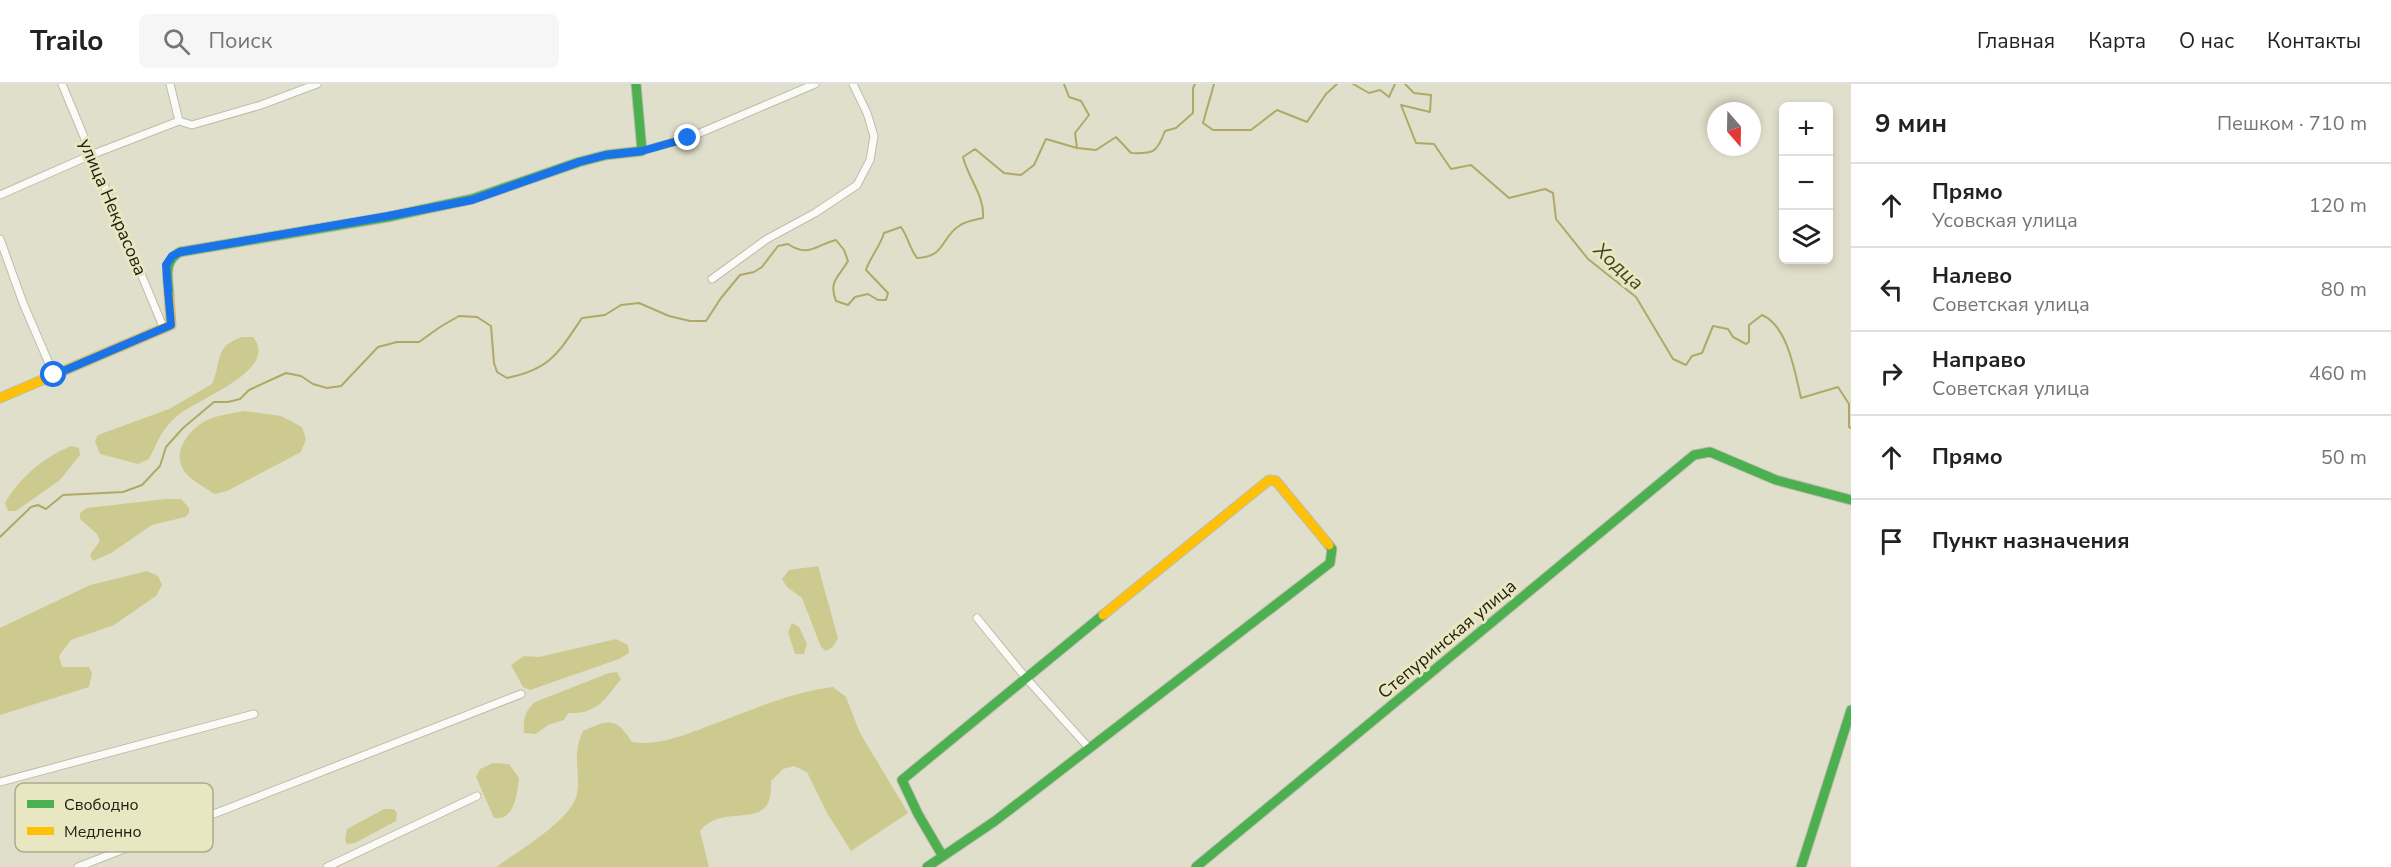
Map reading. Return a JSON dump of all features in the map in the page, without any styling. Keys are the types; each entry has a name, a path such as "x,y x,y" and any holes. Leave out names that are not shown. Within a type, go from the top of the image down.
{"street":[{"name":"улица Некрасова","path":"62,84 164,329"},
{"path":"170,84 179,121"},
{"path":"0,195 92,155 179,121 192,125 261,105 317,84"},
{"path":"636,84 642,151"},
{"path":"0,398 171,325 166,265 172,256 180,252 472,200 579,162 606,155 642,151 688,138 815,84"},
{"path":"712,279 767,239 815,213 857,185 870,160 874,136 867,113 853,84"},
{"path":"0,239 23,303 54,375"},
{"name":"Степуринская улица","path":"1196,867 1694,455 1710,452 1776,480 1851,500"},
{"path":"927,867 991,824 1261,618 1332,560 1332,549 1276,482 1269,480 1264,482 902,780 918,814 942,855"},
{"path":"977,618 1026,678 1089,747"},
{"path":"213,814 521,694"},
{"path":"1801,867 1851,710"},
{"path":"0,782 254,714"},
{"path":"327,867 477,796"},
{"path":"78,867 116,852"}],"shaded area":[{"path":"242,337 253,337 259,349 255,361 246,373 176,417 163,432 149,459 138,464 100,454 95,441 98,435 169,409 212,384 223,350 227,345"},
{"path":"244,411 281,416 302,427 306,439 301,452 227,491 214,494 184,471 180,451 191,432 207,420"},
{"path":"71,446 79,448 80,455 60,480 16,511 8,511 5,503 17,485 42,462"},
{"path":"181,499 189,508 189,513 185,517 152,525 111,553 93,561 90,555 100,541 97,534 80,519 80,513 87,508"},
{"path":"818,566 838,638 833,647 826,651 821,647 802,598 787,587 782,579 789,570"},
{"path":"147,571 158,576 162,585 156,596 114,625 71,640 59,656 62,667 89,667 92,674 89,687 0,715 0,628 90,585"},
{"path":"792,623 799,627 807,644 804,654 795,654 788,632"},
{"path":"616,639 628,645 629,653 619,659 530,690 523,687 511,665 524,656 539,657"},
{"path":"617,672 621,679 605,699 593,708 578,713 568,713 564,720 548,725 536,734 524,733 525,716 535,702 609,673"},
{"path":"833,687 846,697 860,733 908,813 851,851 827,813 807,772 794,766 783,769 771,781 770,798 765,808 756,813 710,822 700,831 709,867 496,867 555,825 573,804 578,785 579,740 583,731 599,724 611,723 621,728 632,742 664,741 790,696"},
{"path":"493,763 509,764 519,778 514,805 511,811 501,818 494,818 476,777 480,769"},
{"path":"384,809 394,809 397,813 396,821 355,843 347,844 345,840 347,829"}],"waterway":[{"path":"1064,84 1069,97 1081,101 1089,115 1075,133 1077,148"},
{"name":"Ходца","path":"0,537 31,507 38,505 46,509 63,495 123,492 142,485 160,466 166,447 183,428 214,402 240,399 249,390 286,373 301,376 313,384 327,388 341,386 378,347 397,342 419,342 459,316 477,317 491,326 494,363 497,372 507,378 534,370 552,358 582,318 605,315 621,305 639,303 669,316 690,321 706,321 740,275 754,272 762,267 778,246 788,244 801,250 807,250 836,240 844,250 848,261 834,284 836,301 848,305 855,297 868,294 878,300 886,300 888,293 866,270 884,233 901,227 917,258 926,257 938,250 953,230 961,224 983,218 979,195 963,157 975,149 1004,173 1021,175 1034,165 1046,139 1077,148 1096,150 1116,137 1131,153 1153,151 1157,148 1165,131 1176,128 1193,113 1195,84"},
{"name":"Ходца","path":"1214,84 1203,123 1213,130 1251,130 1277,110 1307,122 1326,94 1337,84"},
{"name":"Ходца","path":"1353,84 1369,93 1380,90 1389,97 1395,84"},
{"name":"Ходца","path":"1405,84 1414,93 1431,95 1430,112 1401,105 1416,143 1434,144 1451,169 1471,165 1509,198 1545,189 1553,193 1556,219 1588,259 1636,297 1673,359 1686,365 1692,356 1702,353 1713,326 1728,329 1733,337 1746,344 1749,342 1749,325 1762,315 1771,321 1784,340 1793,364 1801,398 1838,387 1849,404 1849,427 1851,428"}],"traffic: fast":[{"path":"169,295 169,265 180,252 388,217 472,199 579,162 606,155 642,151 636,84"},
{"path":"1196,867 1694,455 1710,452 1776,480 1851,500"},
{"path":"927,867 995,821 1330,563 1332,549 1329,545"},
{"path":"942,855 918,814 902,780 1103,615"},
{"path":"1801,867 1851,710"}],"traffic: slow":[{"path":"0,398 171,325 169,295"},
{"path":"1103,615 1269,480 1276,481 1329,545"}],"route":[{"path":"54,375 171,325 166,265 172,256 180,252 472,200 579,162 606,155 642,151 688,138"}]}
